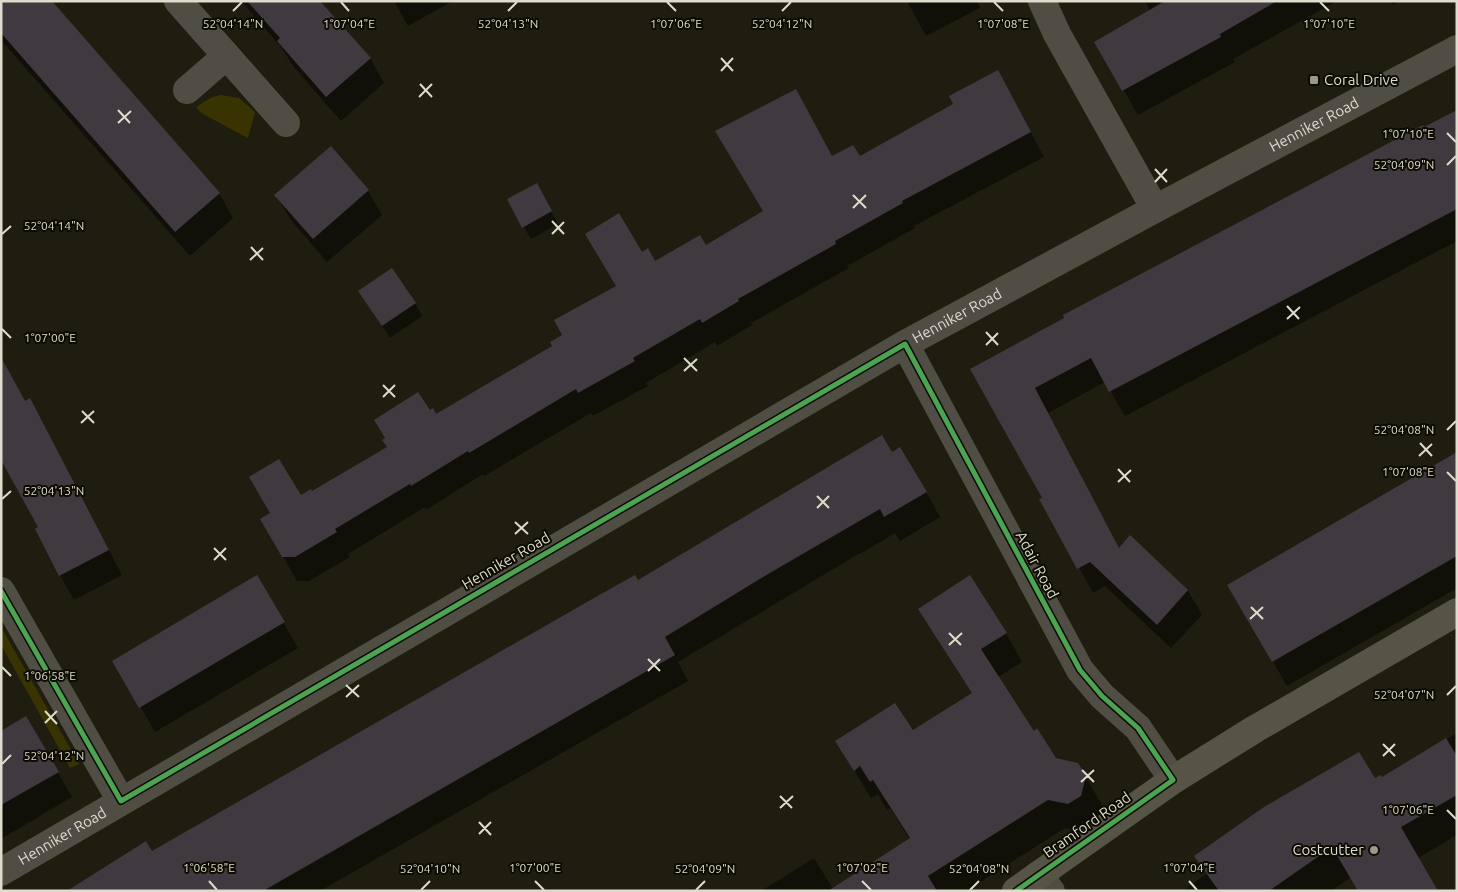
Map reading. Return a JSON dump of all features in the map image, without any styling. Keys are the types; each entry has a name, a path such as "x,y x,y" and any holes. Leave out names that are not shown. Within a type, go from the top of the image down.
{"main road":[{"name":"Bramford Road","path":"1016,891 1045,883 1173,780 1255,729 1457,612"}],"street":[{"path":"178,1 286,123"},
{"path":"1042,1 1057,34 1155,209"},
{"name":"Henniker Road","path":"1,872 121,800 905,344 1155,209 1457,50"},
{"path":"187,90 226,56"},
{"name":"Adair Road","path":"905,344 1080,670 1102,696 1138,728 1173,780"},
{"path":"1,591 121,800"}],"shaded area":[{"path":"221,95 239,98 255,112 248,138 201,113 196,107 212,97"},
{"path":"1,627 79,764 70,768 1,645"}],"building":[{"path":"1,1 52,1 220,193 175,232 1,33"},
{"path":"247,1 320,1 371,58 326,97 277,41 280,38"},
{"path":"1165,1 1277,1 1220,34 1221,37 1122,91 1094,42"},
{"path":"998,70 1031,132 902,201 903,203 835,241 836,244 738,299 739,301 702,323 700,319 633,358 635,361 578,393 576,389 469,453 468,451 411,486 410,484 335,529 337,532 295,557 282,557 260,519 270,513 249,477 279,459 301,495 311,489 312,491 387,447 382,440 385,438 374,420 418,392 430,410 433,408 436,414 552,346 550,342 562,335 554,320 616,286 585,234 619,213 642,252 648,248 655,261 700,235 706,245 763,211 715,131 796,89 832,156 853,145 860,156 953,104 949,96"},
{"path":"1457,110 1457,209 1109,392 1091,358 1035,388 1119,548 1130,535 1188,590 1157,625 1090,562 1077,569 1039,499 1042,498 970,369 1064,318 1063,315 1423,125 1424,127"},
{"path":"331,146 369,190 313,239 274,195"},
{"path":"537,183 552,211 522,228 507,199"},
{"path":"392,268 416,303 382,326 358,291"},
{"path":"1,357 25,401 30,398 109,550 59,576 35,529 38,527 1,460"},
{"path":"882,435 892,452 900,447 927,492 884,517 880,509 763,577 665,637 675,655 263,891 67,891 146,841 152,851 635,575 638,580"},
{"path":"1457,452 1457,556 1272,662 1227,585"},
{"path":"257,575 285,622 139,708 112,661"},
{"path":"970,575 1007,633 981,649 1034,731 1037,728 1056,758 1078,763 1086,776 1081,796 1068,804 1048,800 928,876 937,891 828,891 910,838 873,780 870,782 860,766 854,771 835,741 895,703 913,730 972,693 918,609"},
{"path":"26,716 59,772 1,805 1,731"},
{"path":"1446,738 1457,756 1457,795 1401,827 1438,891 1358,891 1332,847 1269,891 1219,891 1194,856 1264,807 1359,752 1375,778 1381,775 1382,777"}],"cycle path":[{"path":"1,591 121,801 905,344 1080,670 1102,696 1138,728 1173,780 1016,891"}],"place":[{"name":"Coral Drive","path":"1314,80"},
{"name":"Costcutter","path":"1374,850"}]}
